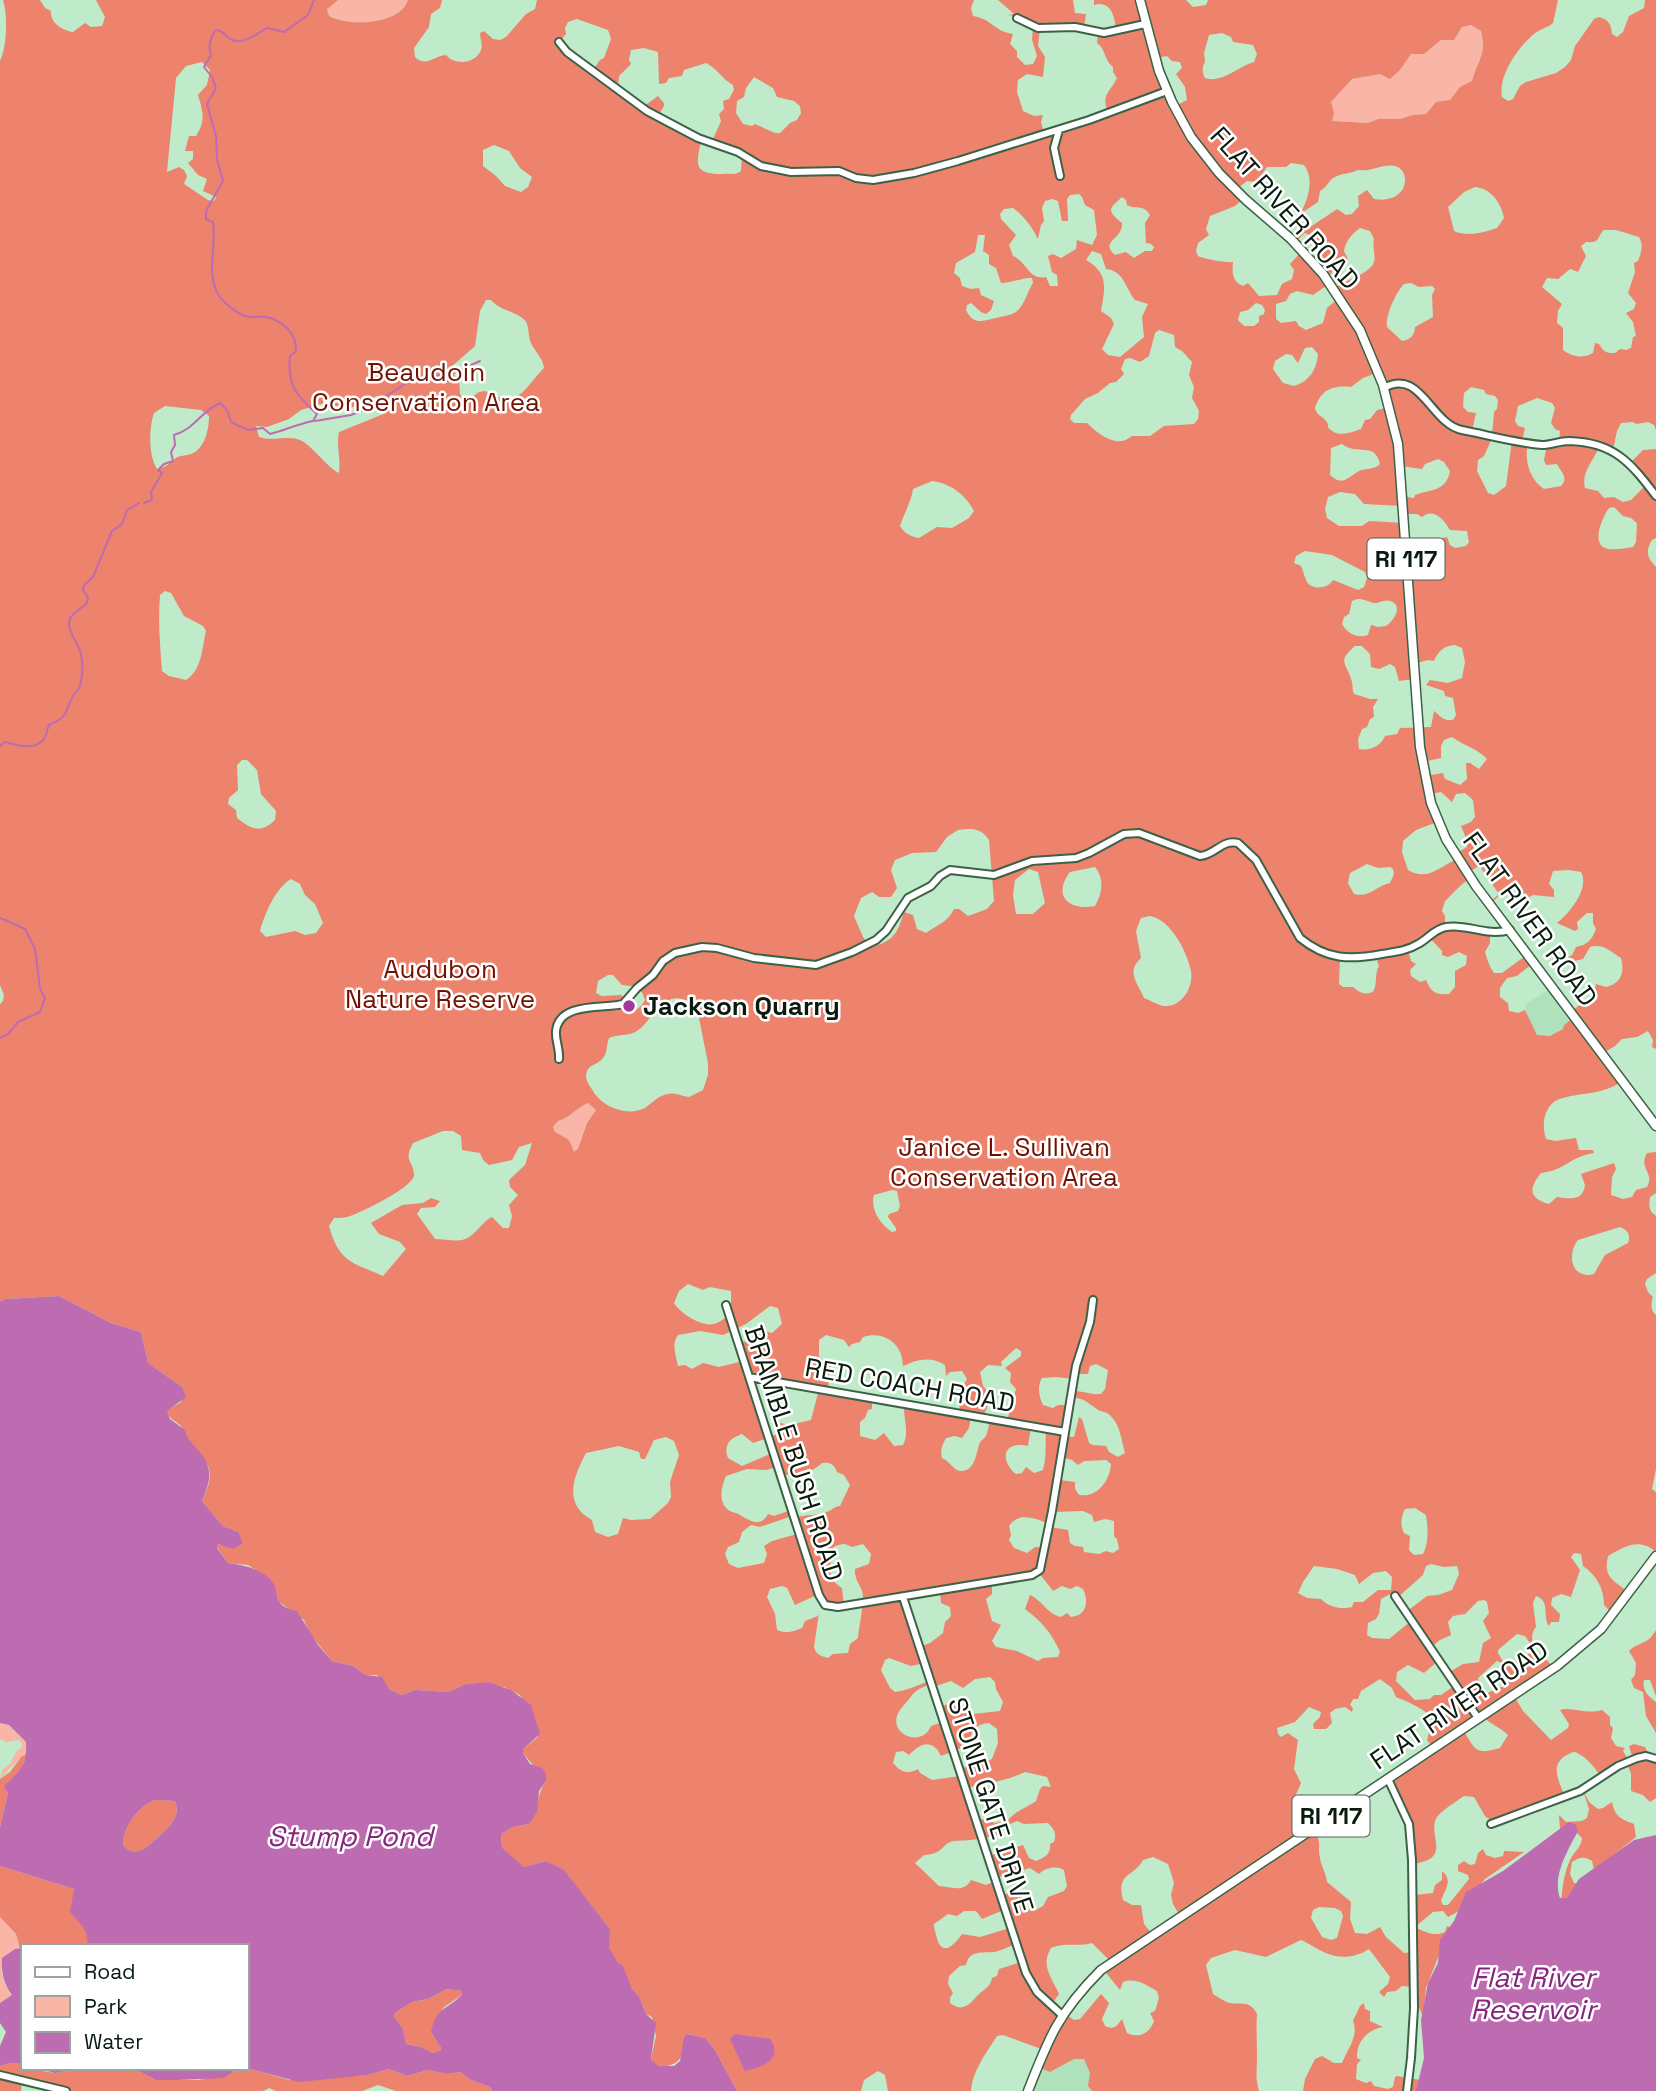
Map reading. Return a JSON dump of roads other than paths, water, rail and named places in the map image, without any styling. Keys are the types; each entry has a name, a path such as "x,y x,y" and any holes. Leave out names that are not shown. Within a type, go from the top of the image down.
{"main road":[{"name":"FLAT RIVER ROAD","path":"1140,0 1158,68 1191,137 1219,173 1291,239 1335,289 1365,339 1384,388 1398,444 1420,747 1427,787 1446,839 1470,878 1656,1126"},
{"name":"FLAT RIVER ROAD","path":"1028,2091 1049,2038 1062,2015 1075,1996 1107,1965 1557,1666 1601,1629 1656,1556"}],"street":[{"path":"1017,18 1038,27 1075,27 1104,33 1145,24"},
{"path":"559,42 575,58 647,111 698,138 728,147 769,169 791,172 839,171 856,178 881,180 958,161 1059,130 1167,91"},
{"path":"1059,130 1054,148 1060,176"},
{"path":"1384,388 1397,383 1411,386 1447,424 1461,430 1540,444 1576,442 1617,452 1656,496"},
{"path":"559,1059 556,1029 562,1020 582,1008 623,1004 653,975 663,961 675,953 702,947 717,948 754,958 816,965 876,940 888,929 908,898 931,886 950,870 994,875 1039,860 1069,859 1089,853 1130,832 1199,856 1207,855 1224,843 1238,843 1256,860 1300,938 1309,945 1338,957 1360,959 1409,948 1448,926 1496,934 1510,930"},
{"name":"BRAMBLE BUSH ROAD","path":"726,1305 800,1539 824,1604 838,1607 1032,1575 1040,1570 1076,1366 1090,1322 1093,1300"},
{"name":"RED COACH ROAD","path":"749,1377 1065,1432"},
{"path":"1395,1596 1478,1718"},
{"name":"STONE GATE DRIVE","path":"903,1597 1026,1973 1037,1992 1062,2015"},
{"path":"1491,1825 1580,1791 1618,1766 1637,1758 1646,1756 1656,1759"},
{"path":"1388,1780 1409,1824 1412,1860 1414,2008 1407,2091"},
{"path":"0,2075 66,2091"}],"water":[{"name":"Stump Pond","path":"59,1296 111,1323 141,1332 148,1363 182,1387 186,1397 167,1411 170,1419 185,1430 206,1462 209,1480 202,1501 223,1526 238,1532 243,1543 233,1549 218,1544 217,1548 228,1563 245,1566 270,1579 279,1602 297,1611 318,1645 332,1661 353,1666 366,1675 382,1677 389,1689 402,1695 415,1690 449,1692 463,1685 488,1682 511,1690 531,1705 540,1734 523,1749 523,1753 530,1764 542,1768 546,1781 539,1791 537,1812 529,1824 513,1827 501,1834 502,1848 524,1867 546,1861 564,1870 610,1929 609,1948 618,1963 623,1966 646,2014 656,2023 651,2059 658,2066 674,2066 680,2061 684,2037 687,2034 705,2038 715,2050 737,2091 492,2091 490,2087 471,2080 460,2072 447,2074 428,2070 407,2076 389,2069 368,2075 299,2082 248,2068 248,1944 85,1944 86,1934 70,1912 74,1889 0,1866 0,1827 8,1793 4,1786 22,1767 26,1742 9,1725 0,1723 0,1302 5,1299","holes":["155,1800 175,1801 175,1818 165,1831 144,1849 136,1852 123,1845 126,1831 137,1812","447,1989 462,1991 462,1995 442,2010 433,2024 431,2032 441,2048 440,2051 433,2053 406,2044 403,2029 394,2016 395,2013 412,2002 428,1999"]},
{"name":"Flat River Reservoir","path":"1569,1822 1576,1825 1578,1831 1560,1872 1560,1898 1567,1898 1579,1879 1634,1840 1656,1835 1656,2091 1416,2091 1424,2058 1421,2020 1428,1983 1438,1963 1440,1940 1454,1921 1466,1892 1503,1871"},
{"path":"21,1948 21,2064 0,2066 0,2046 6,2032 0,2023 0,2003 12,1995 4,1978 2,1958"},
{"path":"735,2034 770,2039 774,2046 773,2057 764,2065 745,2071 730,2039"},
{"path":"43,2070 74,2070 55,2073"},
{"path":"109,2070 235,2070 224,2078 177,2080 156,2080 138,2071"}],"waterway":[{"path":"144,503 152,500 151,492 162,473 158,470 173,461 171,452 175,445 174,435 187,429 220,403 227,410 231,422 248,430 263,428 270,434 313,421 317,414 294,389 289,366 290,356 296,351 296,345 288,329 273,319 248,317 238,313 221,299 215,287 212,268 213,222 206,219 206,211 223,181 217,159 216,136 207,104 216,88 204,67 211,55 210,42 216,30 236,41 250,38 267,28 284,32 308,15 314,0"},
{"path":"315,421 351,415 364,410 413,379 422,380 435,375 445,377 480,361"},
{"path":"0,746 5,742 22,746 38,744 45,737 49,725 66,714 79,688 82,671 81,654 71,632 70,620 87,603 84,585 93,577 112,531 122,524 127,510 139,503"},
{"path":"0,918 25,929 35,949 40,989 45,998 40,1012 18,1022 8,1034 0,1038"}],"place":[{"name":"Jackson Quarry","path":"629,1006"}],"park label":[{"name":"Beaudoin Conservation Area","path":"426,387"},
{"name":"Audubon Nature Reserve","path":"440,984"},
{"name":"Janice L. Sullivan Conservation Area","path":"1004,1162"}]}
